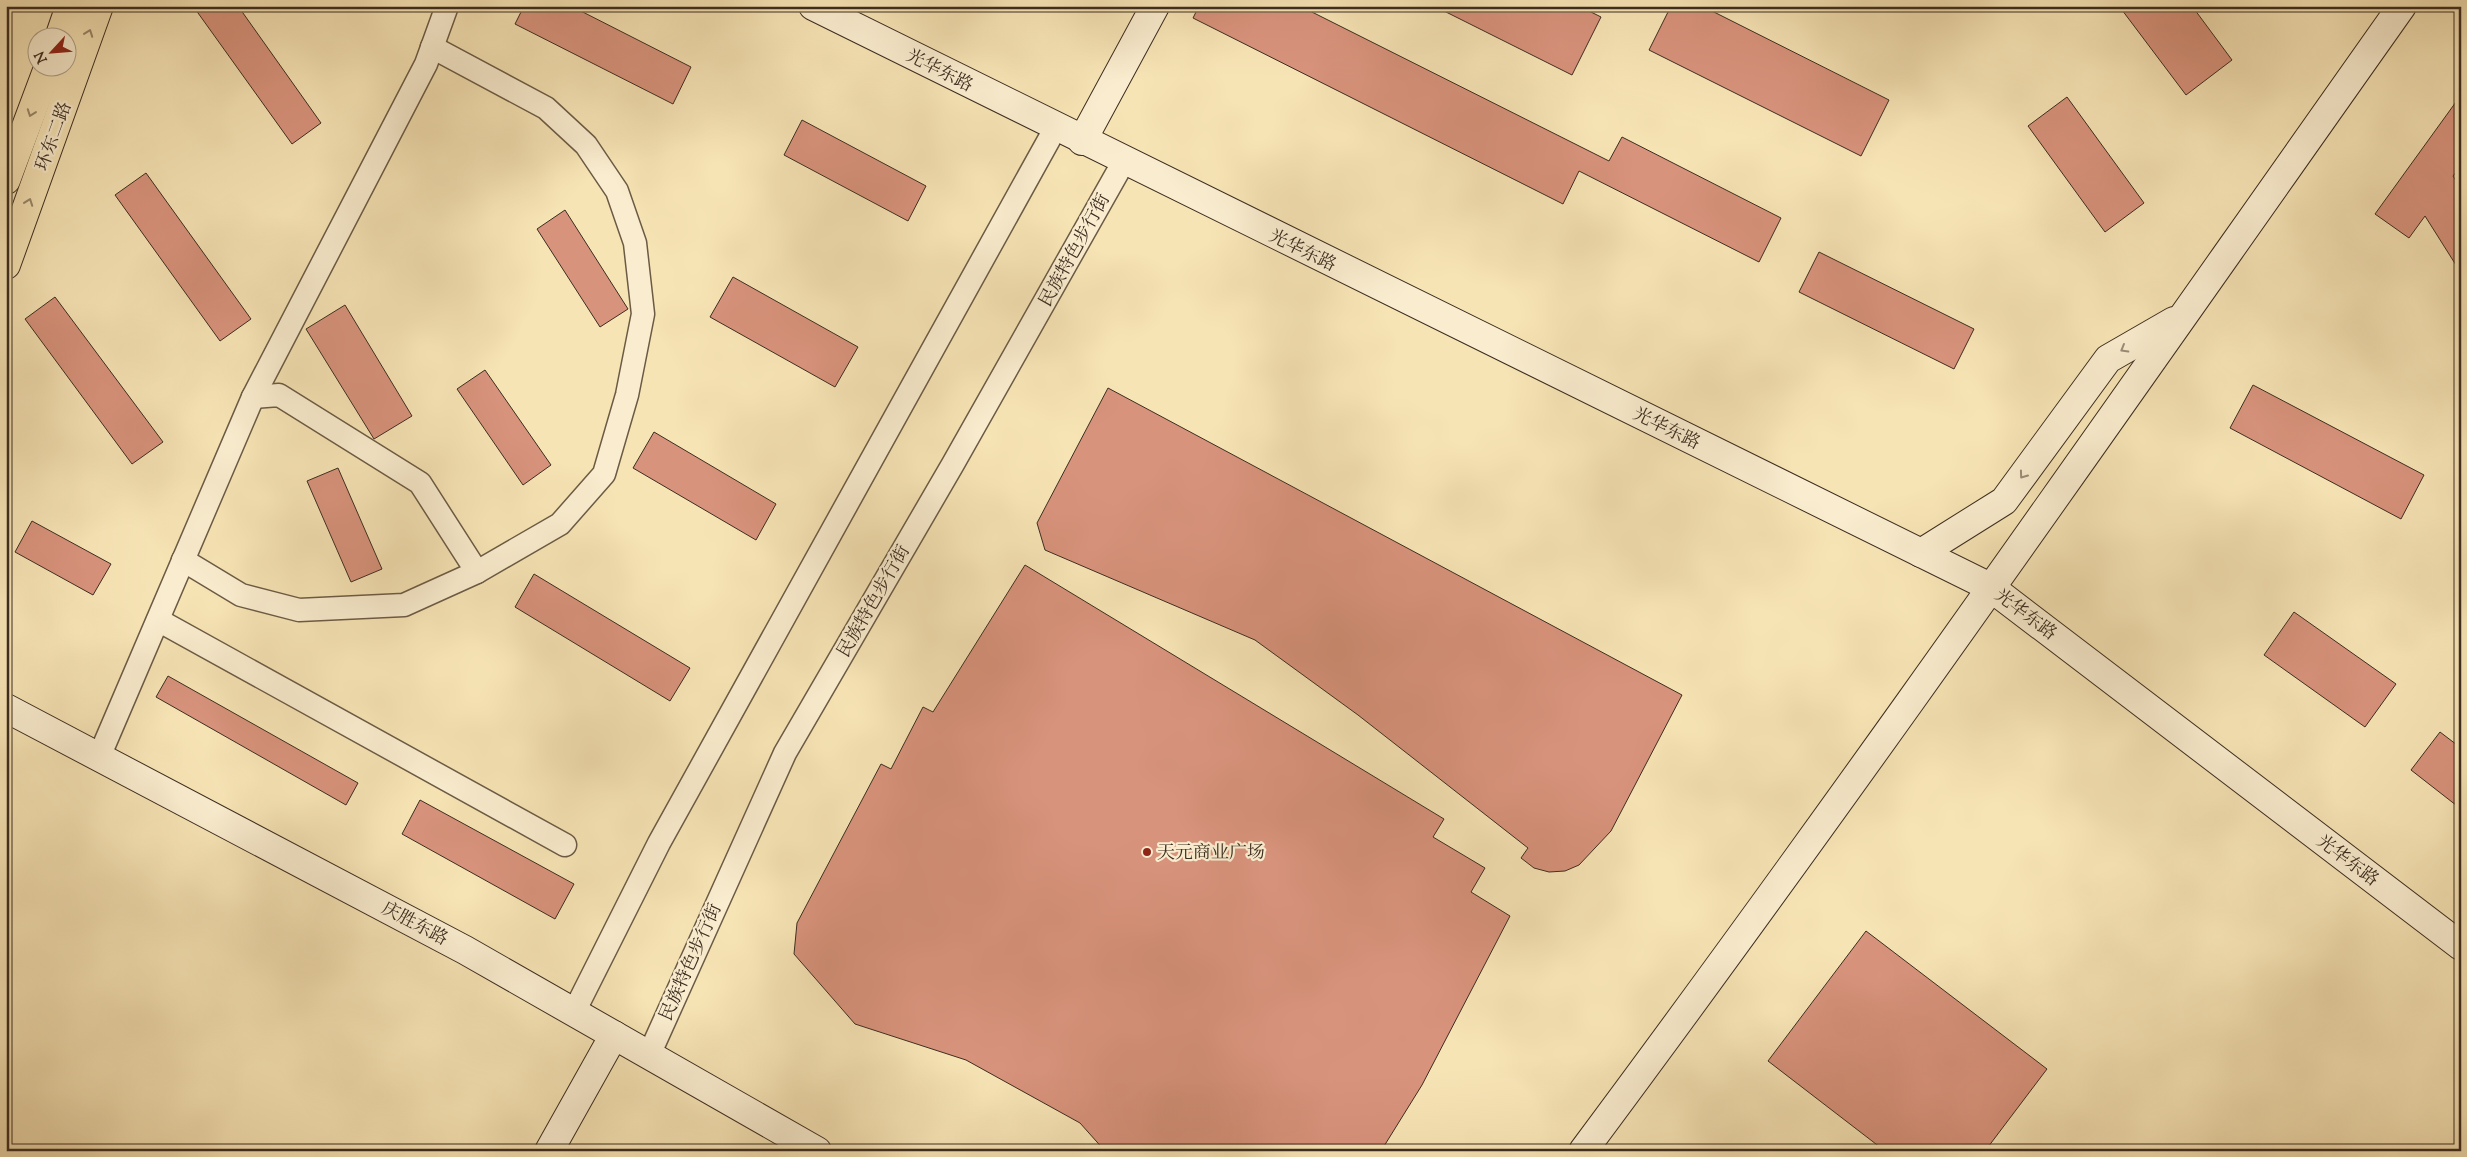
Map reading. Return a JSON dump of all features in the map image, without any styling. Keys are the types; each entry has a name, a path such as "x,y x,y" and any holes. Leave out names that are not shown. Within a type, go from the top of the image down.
{"main road":[{"path":"62,28 70,6"},
{"name":"环东二路","path":"6,265 99,6"},
{"name":"光华东路","path":"813,6 1082,141 1990,587 2461,946"},
{"path":"1082,141 1155,6"},
{"path":"1583,1151 1681,1019 2402,6"},
{"name":"环东二路","path":"6,180 44,78"},
{"path":"1920,553 2004,502 2108,359 2182,316"},
{"name":"庆胜东路","path":"6,708 465,950 817,1151"},
{"path":"549,1151 614,1035"}],"street":[{"path":"99,757 253,397 426,64 446,6"},
{"path":"182,560 241,595 299,610 404,604 477,572 560,524 604,474 627,395 643,314 635,243 617,191 586,145 546,108 432,47"},
{"path":"574,1012 664,834 1056,127"},
{"name":"民族特色步行街","path":"649,1054 785,753 953,464 1124,161"},
{"path":"253,397 278,396 420,483 477,572"},
{"path":"158,620 565,845"}],"building":[{"path":"193,6 238,6 321,123 292,144"},
{"path":"524,6 571,6 691,67 673,104 515,24"},
{"path":"1199,6 1300,6 1609,161 1622,137 1781,218 1759,262 1579,171 1563,204 1193,18"},
{"path":"1434,6 1579,6 1601,17 1572,75"},
{"path":"1671,6 1702,6 1889,100 1861,156 1649,50"},
{"path":"2119,6 2192,6 2232,60 2186,95"},
{"path":"2461,95 2461,166 2453,176 2461,189 2461,273 2425,216 2409,238 2375,214"},
{"path":"2067,97 2144,203 2105,232 2028,126"},
{"path":"802,120 926,186 908,221 784,155"},
{"path":"146,173 251,319 220,341 115,195"},
{"path":"565,210 628,309 600,327 537,229"},
{"path":"1819,252 1974,329 1954,369 1799,292"},
{"path":"733,277 858,347 835,387 710,317"},
{"path":"55,297 163,442 132,464 25,319"},
{"path":"345,305 412,416 374,439 306,329"},
{"path":"485,370 551,465 523,485 457,389"},
{"path":"2253,385 2424,475 2401,519 2230,428"},
{"path":"1108,388 1682,695 1611,831 1579,865 1565,871 1549,872 1534,868 1521,858 1528,848 1358,715 1255,640 1045,550 1037,523"},
{"path":"654,432 776,504 756,540 633,468"},
{"path":"338,468 382,569 351,582 307,481"},
{"path":"32,521 111,564 93,595 15,552"},
{"name":"天元商业广场","path":"1025,565 1444,819 1433,837 1485,868 1471,892 1510,916 1422,1085 1381,1151 1105,1151 1080,1123 966,1060 855,1024 794,954 797,923 881,764 891,769 923,707 933,712"},
{"path":"534,574 690,668 670,701 515,607"},
{"path":"2294,612 2396,684 2365,727 2264,655"},
{"path":"168,676 358,783 346,805 156,697"},
{"path":"2440,732 2461,748 2461,809 2411,770"},
{"path":"420,800 574,884 555,919 402,834"},
{"path":"1866,931 2047,1069 1985,1151 1885,1151 1768,1061"}],"place":[{"name":"天元商业广场","path":"1147,852"}]}
